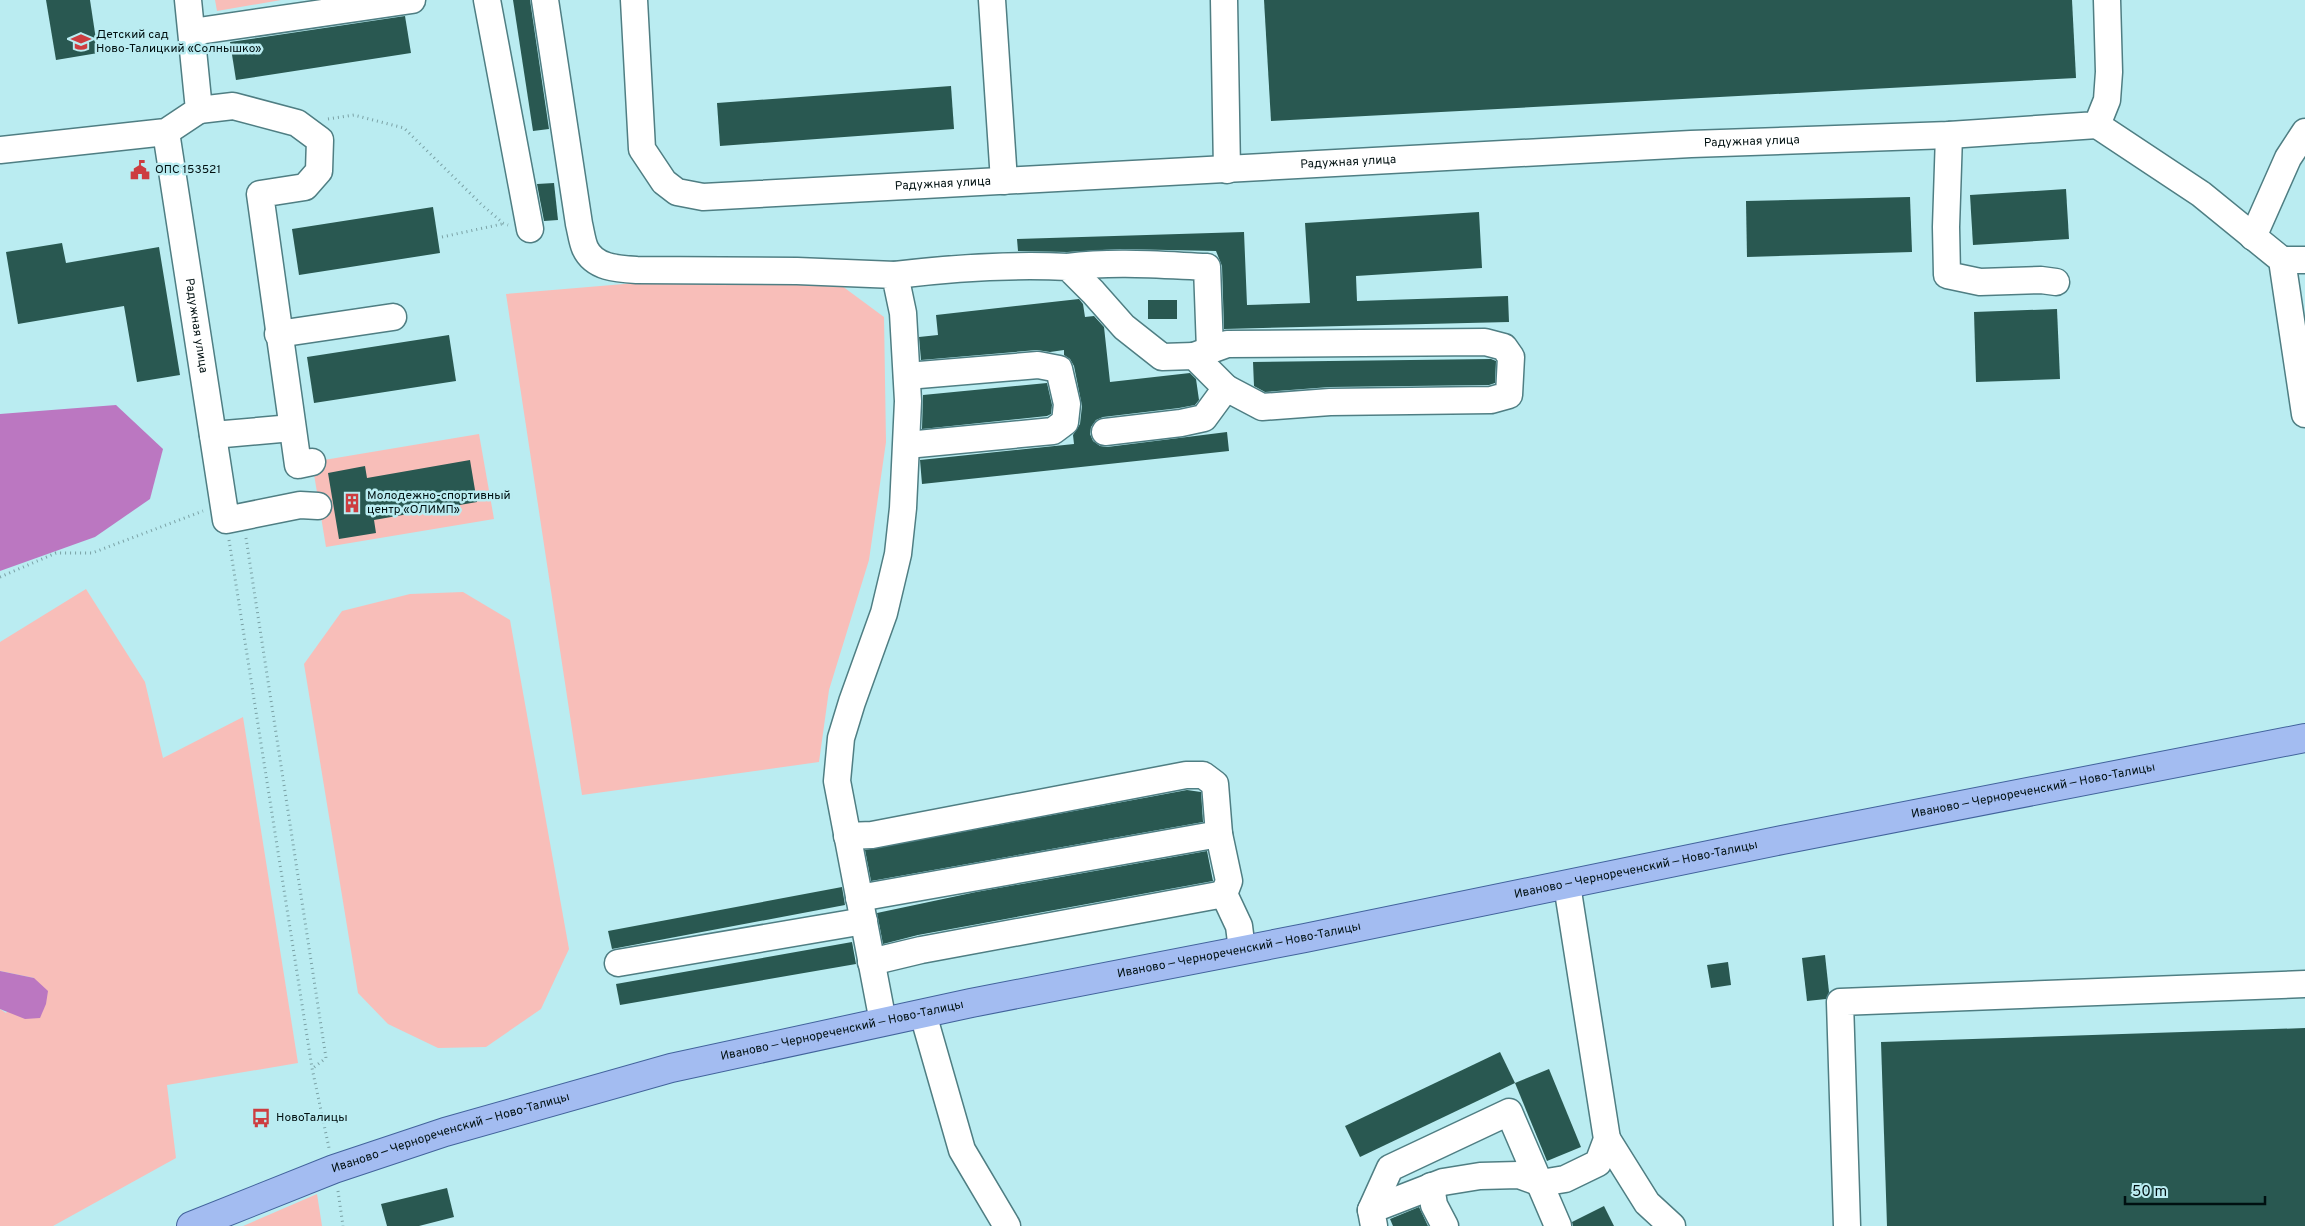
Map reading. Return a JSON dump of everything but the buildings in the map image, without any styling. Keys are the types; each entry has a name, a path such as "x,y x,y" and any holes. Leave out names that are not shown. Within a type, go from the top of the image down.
{"main road":[{"name":"Иваново — Чернореченский — Ново-Талицы","path":"191,1226 334,1169 444,1132 671,1068 883,1022 1568,885 1782,840 2305,738"}],"street":[{"path":"188,0 199,110"},
{"path":"192,32 412,0"},
{"path":"487,0 530,230"},
{"path":"545,0 579,224 585,249 596,260 611,269 797,271 895,275 970,267 1027,265 1068,267 1096,263 1207,267 1202,353 1226,388 1262,407 1330,402 1491,400 1509,395 1511,357 1504,348 1485,342 1227,344 1202,353 1162,357 1124,327 1068,267"},
{"name":"Радужная улица","path":"634,0 642,149 664,182 677,192 703,197 1691,144 1950,135 2097,125"},
{"path":"992,0 1004,182"},
{"path":"1224,0 1227,170"},
{"path":"2107,0 2109,72 2107,100 2097,125 2201,194 2253,236 2293,260 2305,414"},
{"path":"0,150 166,132 199,110 233,106 297,123 320,140 319,171 305,186 260,194 278,334 298,465 312,462"},
{"name":"Радужная улица","path":"166,132 213,435 216,515"},
{"path":"2253,236 2288,158 2305,132"},
{"path":"1950,135 1946,227 1947,275 1980,282 2041,280 2056,282"},
{"path":"883,1022 838,781 841,738 884,613 898,554 907,445 907,376 903,313 895,275"},
{"path":"278,334 393,317"},
{"path":"907,376 1038,366 1059,369 1067,404 1065,422 1053,431 907,445"},
{"path":"1105,432 1181,423 1204,418 1226,388"},
{"path":"213,435 292,428"},
{"path":"216,515 300,505 318,506"},
{"path":"847,836 872,835 1186,775 1203,775 1215,784 1219,834 1229,881 1224,894 1239,926 1242,950"},
{"path":"618,963 1219,834"},
{"path":"1568,885 1607,1139 1647,1203 1672,1226"},
{"path":"871,962 921,950 1224,894"},
{"path":"1847,1226 1840,1002 2305,984"},
{"path":"923,1014 962,1150 1007,1226"},
{"path":"1372,1218 1390,1168 1509,1112 1558,1226"},
{"path":"1372,1218 1431,1186 1443,1182 1480,1176 1519,1174 1540,1183 1565,1179 1598,1163 1607,1139"},
{"path":"1431,1186 1434,1205 1445,1226"}],"path":[{"path":"297,123 354,115 404,128 503,224"},
{"path":"442,237 503,224 530,230"},
{"path":"0,577 56,553 92,553 216,515"},
{"path":"216,515 246,535 326,1058 312,1068"},
{"path":"216,515 312,1068 334,1169 343,1226"}],"shaded area":[{"path":"215,0 281,0 217,11"},
{"path":"648,282 838,283 884,317 886,442 869,560 829,690 819,762 582,795 506,294"},
{"path":"116,405 163,449 150,499 95,537 0,571 0,414"},
{"path":"479,434 494,519 326,547 312,462"},
{"path":"86,589 145,682 163,758 243,717 298,1063 167,1085 176,1158 53,1226 0,1226 0,1009 6,1013 34,978 0,971 0,642"},
{"path":"463,592 510,620 569,949 541,1009 486,1047 438,1048 388,1024 358,993 304,664 342,611 410,594"},
{"path":"0,971 34,978 48,991 46,1004 40,1018 25,1019 0,1009"},
{"path":"317,1194 322,1226 243,1226"}],"place":[{"name":"Детский сад Ново-Талицкий «Солнышко»","path":"81,42"},
{"name":"ОПС 153521","path":"140,170"},
{"name":"Молодежно-спортивный центр «ОЛИМП»","path":"352,503"},
{"name":"НовоТалицы","path":"261,1118"}]}
